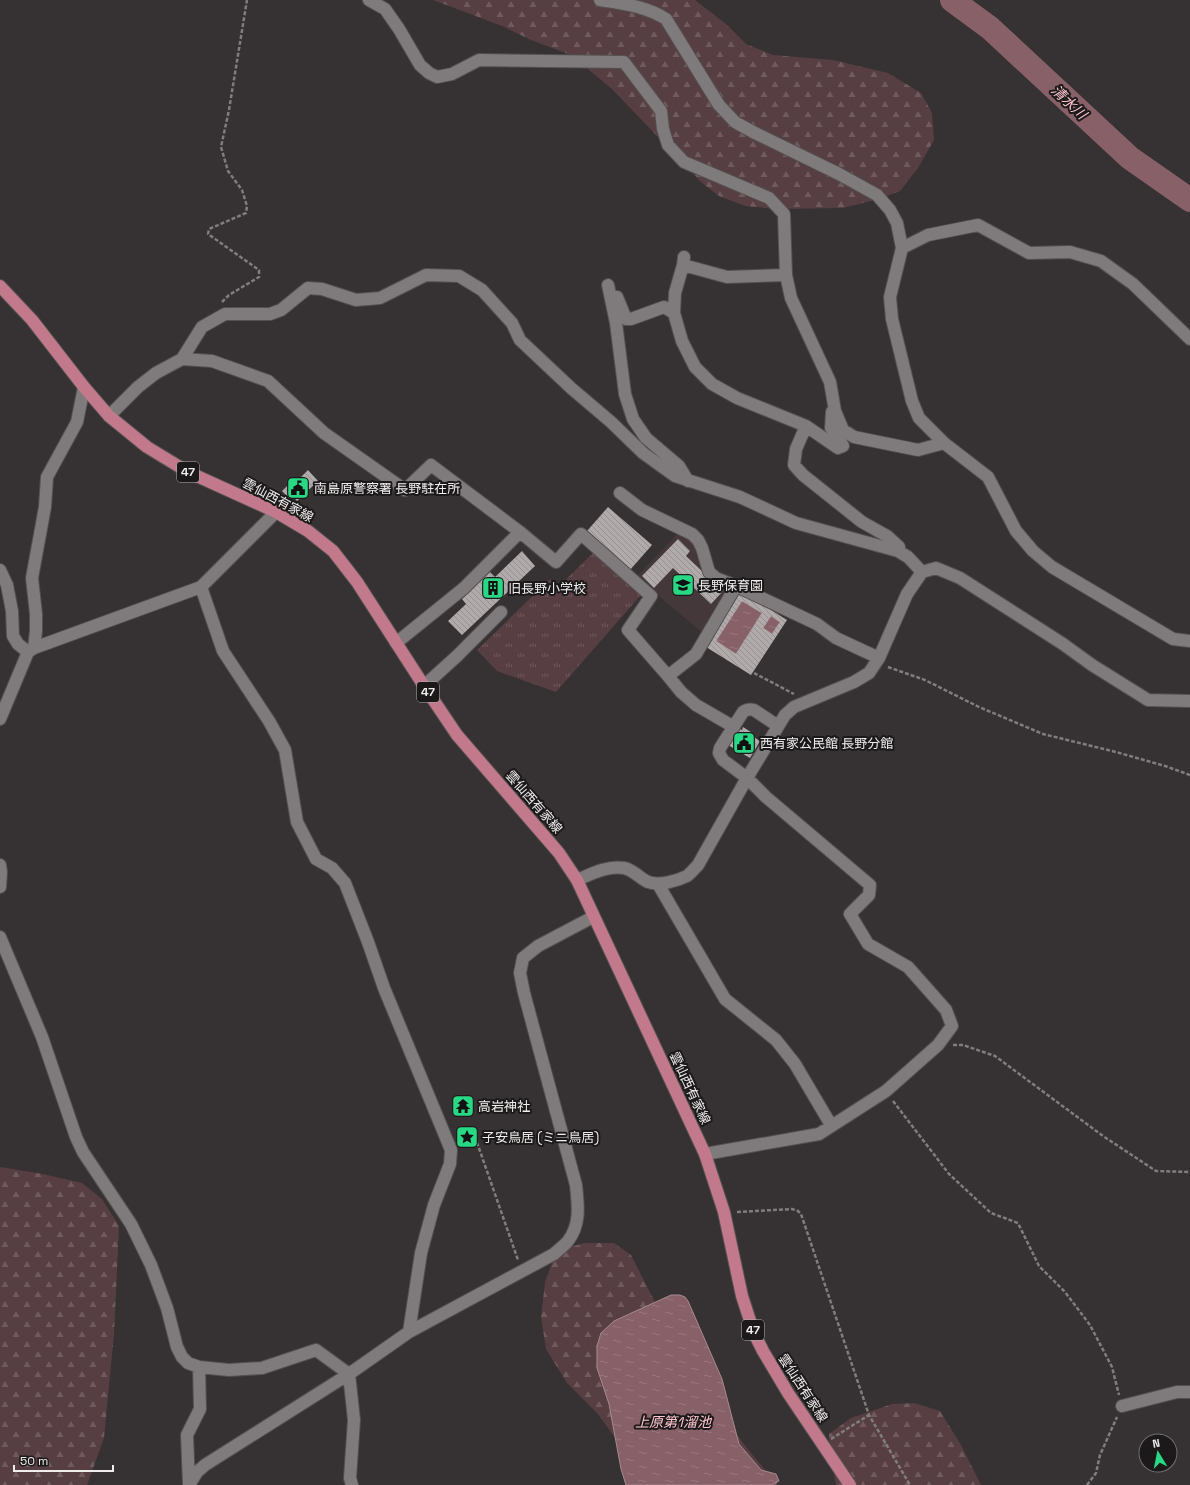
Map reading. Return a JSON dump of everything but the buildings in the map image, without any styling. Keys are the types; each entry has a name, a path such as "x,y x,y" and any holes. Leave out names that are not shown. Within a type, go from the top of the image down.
{"main road":[{"name":"雲仙西有家線","path":"0,286 32,320 84,387 109,416 147,448 188,472 276,512 308,531 333,551 356,582 457,735 559,852 577,880 705,1154 724,1212 742,1296 754,1333 763,1352 788,1393 850,1485"}],"street":[{"path":"369,0 385,9 399,29 420,65 429,73 437,77 452,74 479,60 624,62 661,111 663,129 668,145 684,162 770,198 784,214 786,275 791,298 830,382 835,411 842,430 854,437 918,450 944,443"},
{"path":"600,0 646,9 666,19 719,105 735,122 839,174 877,195 890,210 897,223 902,248 890,297 892,319 912,402 919,418 944,443 988,477 1016,531 1033,552 1052,567 1173,639 1190,641"},
{"path":"902,248 928,235 978,225 1029,253 1070,252 1101,261 1134,284 1190,339"},
{"path":"786,275 727,277 684,261 675,293 674,313 682,341 695,367 712,384 737,398 806,426 838,448 843,446 831,428 832,412 835,411"},
{"path":"109,416 150,377 182,359 202,327 225,314 270,314 281,310 308,288 322,289 356,300 380,298 426,275 459,276 482,290 512,323 520,340 642,453 675,476 740,497 796,523 898,551 908,557 922,572"},
{"path":"674,313 664,307 631,319 626,319 617,297 609,291 616,323 625,394 633,420 646,438 679,466 688,481"},
{"path":"182,359 212,360 268,381 324,433 405,490 431,465 520,532 556,562 582,534 651,596 628,630 681,692 696,705 734,727"},
{"path":"0,719 31,650 36,631 36,614 32,578 46,507 48,477 77,422 84,387"},
{"path":"806,426 796,449 794,465 803,475 862,522 888,536 899,547 898,551"},
{"path":"620,493 642,510 692,534 698,540 702,548 709,572 716,578 817,624 836,638 878,660"},
{"path":"0,570 7,585 12,611 12,636 18,644 31,650 201,587 276,512"},
{"path":"396,643 464,588 520,532"},
{"path":"577,880 606,868 623,868 631,870 648,882 658,884 676,880 688,875 698,865 785,714 794,707 854,682 869,673 878,660 907,594 922,572 936,568 960,578 1148,700 1190,701"},
{"path":"668,676 696,654 736,586"},
{"path":"201,587 222,651 269,722 285,750 296,822 316,859 332,868 345,883 384,988 451,1150 450,1164 434,1205 421,1253 409,1332"},
{"path":"424,686 457,656 501,612"},
{"path":"705,1154 819,1134 886,1091 938,1044 952,1026 946,1010 908,967 868,944 850,914 869,896 870,885 766,797 747,778 720,757 720,748 743,712 750,709 778,726"},
{"path":"0,865 0,887"},
{"path":"658,884 725,999 776,1040 795,1064 831,1125"},
{"path":"199,1367 200,1409 187,1435 189,1485 197,1472 205,1465 349,1374 409,1332 554,1254 568,1241 576,1227 579,1210 576,1185 524,993 520,973 523,958 538,946 593,917"},
{"path":"0,937 42,1037 76,1137 84,1152 131,1224 152,1265 167,1308 177,1347 182,1357 188,1363 199,1367 229,1370 262,1368 316,1350 349,1374 354,1420 350,1478 352,1485"},
{"path":"1122,1406 1177,1392 1190,1392"}],"path":[{"path":"220,304 229,295 259,277 259,270 208,234 209,229 246,213 247,206 242,190 228,171 221,147 229,110 247,0"},
{"path":"878,660 925,680 979,707 1043,734 1116,752 1190,775"},
{"path":"754,673 807,702"},
{"path":"938,1044 963,1045 995,1056 1103,1136 1156,1171 1190,1172"},
{"path":"886,1091 949,1174 991,1213 1018,1223 1039,1266 1065,1292 1090,1325 1112,1367 1122,1406 1100,1455 1096,1473 1087,1485"},
{"path":"473,1131 522,1271"},
{"path":"724,1212 792,1209 801,1214 869,1415 910,1485"},
{"path":"822,1444 869,1415"}],"shaded area":[{"name":"長野保育園","path":"677,534 689,538 697,549 704,570 729,593 704,634 636,577"}],"green space":[{"path":"433,0 695,0 726,24 746,44 773,55 833,60 888,73 921,93 932,113 934,140 918,168 900,191 879,199 843,208 776,209 745,206 719,196 702,183 612,89 571,55 531,40 502,26"},
{"path":"593,553 641,595 556,692 497,671 477,650 550,579 558,587"},
{"path":"0,1167 43,1174 82,1183 102,1199 119,1226 114,1334 104,1438 87,1485 0,1485"},
{"name":"上原第1溜池","path":"584,1243 614,1243 631,1255 693,1377 750,1452 778,1485 650,1485 597,1413 567,1383 546,1349 541,1317 545,1282 554,1258 567,1248"},
{"path":"914,1403 940,1411 961,1445 981,1485 836,1485 829,1449 829,1434 851,1418 892,1404"}],"water":[{"path":"742,601 762,613 736,654 716,641"},
{"path":"771,616 780,622 772,634 763,628"},
{"name":"上原第1溜池","path":"671,1295 680,1295 685,1297 688,1301 722,1379 739,1444 761,1470 776,1474 779,1481 772,1485 626,1485 621,1469 609,1404 597,1368 597,1346 601,1333 614,1321"}],"waterway":[{"name":"清水川","path":"952,0 990,28 1130,158 1190,200"}],"place":[{"name":"南島原警察署 長野駐在所","path":"298,488"},
{"name":"長野保育園","path":"683,585"},
{"name":"旧長野小学校","path":"493,588"},
{"name":"西有家公民館 長野分館","path":"744,743"},
{"name":"高岩神社","path":"463,1106"},
{"name":"子安鳥居 (ミニ鳥居)","path":"467,1137"}]}
